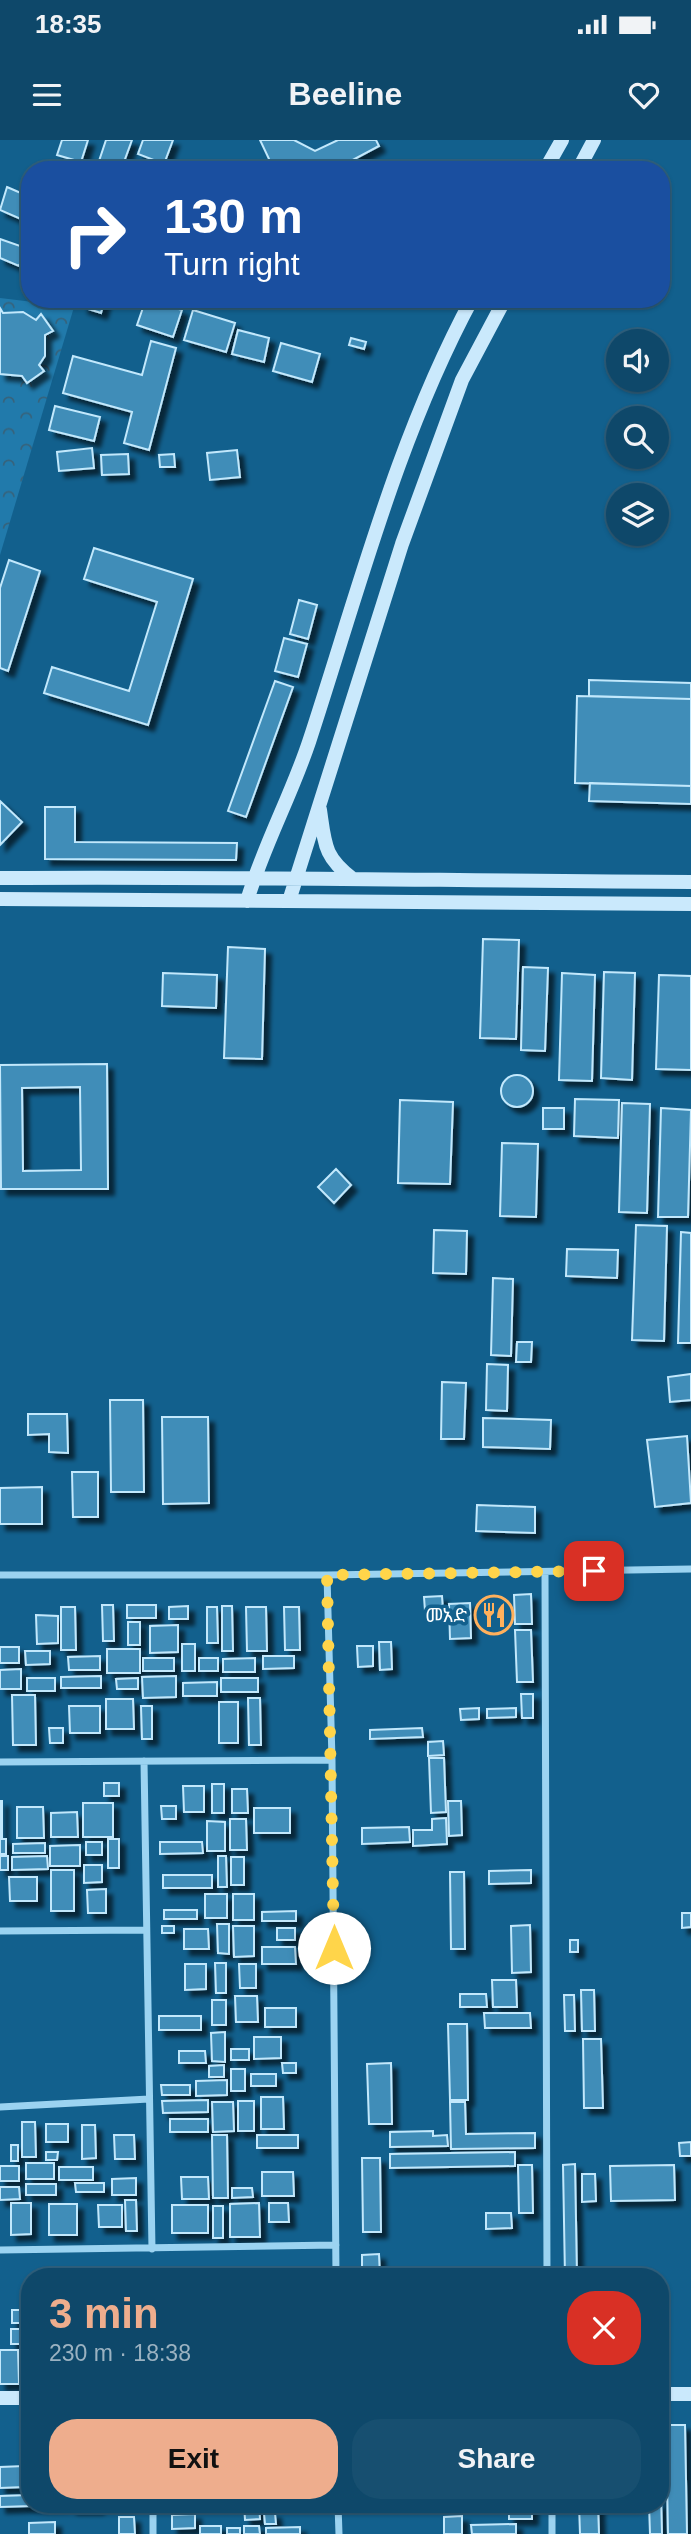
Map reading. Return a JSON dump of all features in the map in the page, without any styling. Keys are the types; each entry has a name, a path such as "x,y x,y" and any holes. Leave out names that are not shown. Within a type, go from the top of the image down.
{"main road":[{"path":"550,161 562,140"},
{"path":"583,161 594,140"},
{"path":"247,901 307,746 413,423 440,358 467,308"},
{"path":"289,901 402,544 462,380 500,308"},
{"path":"320,806 326,850 336,866 353,879"},
{"path":"0,878 255,876 691,882"},
{"path":"0,899 691,904"},
{"path":"669,2394 691,2394"},
{"path":"0,2398 21,2398"}],"street":[{"path":"0,1575 327,1575 691,1569"},
{"path":"545,1572 547,2268"},
{"path":"327,1575 332,1760 337,2268"},
{"path":"0,1762 332,1760"},
{"path":"144,1761 152,2249"},
{"path":"0,1931 146,1930"},
{"path":"0,2108 149,2099"},
{"path":"0,2250 336,2245"},
{"path":"153,2513 153,2534"},
{"path":"338,2513 339,2534"},
{"path":"552,2513 552,2534"}],"green space":[{"path":"0,298 21,301 21,308 74,308 0,555"}],"building":[{"path":"62,140 88,140 81,161 57,155"},
{"path":"106,140 132,140 124,161 99,161"},
{"path":"143,140 173,140 165,161 156,161 138,154"},
{"path":"260,140 294,140 315,151 338,140 376,140 379,146 351,161 270,161"},
{"path":"7,187 21,193 21,219 0,210"},
{"path":"0,239 21,246 19,266 0,258"},
{"path":"0,308 3,313 23,312 36,320 41,314 53,331 45,335 45,356 39,365 44,371 27,383 22,376 0,374"},
{"path":"85,308 102,308 101,313"},
{"path":"143,308 182,310 173,337 137,325"},
{"path":"193,310 235,323 226,352 184,340"},
{"path":"238,330 269,338 264,362 232,354"},
{"path":"351,338 366,342 364,349 349,345"},
{"path":"151,341 176,348 149,450 124,443 132,412 63,393 73,356 142,375"},
{"path":"281,343 320,354 312,382 273,371"},
{"path":"55,406 100,417 94,441 49,430"},
{"path":"92,448 94,468 59,471 57,452"},
{"path":"237,450 240,477 210,480 207,453"},
{"path":"128,454 129,474 102,475 101,455"},
{"path":"174,454 175,467 160,467 159,455"},
{"path":"94,548 193,579 148,725 44,693 52,667 129,691 157,602 84,579"},
{"path":"9,560 40,571 8,671 0,668 0,588"},
{"path":"299,600 317,605 308,639 290,634"},
{"path":"284,638 307,644 298,677 275,671"},
{"path":"589,680 691,683 691,699 589,696"},
{"path":"275,681 293,687 246,817 228,811"},
{"path":"577,696 691,699 691,786 575,783"},
{"path":"590,783 691,786 691,804 589,801"},
{"path":"0,801 22,822 0,845"},
{"path":"45,807 75,807 75,842 237,843 236,860 45,859"},
{"path":"483,939 519,940 516,1039 480,1038"},
{"path":"228,947 265,949 262,1059 224,1058"},
{"path":"523,967 548,968 545,1051 521,1050"},
{"path":"604,972 635,973 632,1080 601,1078"},
{"path":"163,973 217,975 216,1008 162,1006"},
{"path":"562,973 595,975 592,1081 559,1080"},
{"path":"659,975 691,976 691,1070 656,1069"},
{"path":"107,1064 108,1189 1,1189 0,1065","holes":["80,1087 81,1170 23,1171 22,1088"]},
{"path":"517,1075 528,1080 533,1091 528,1102 517,1107 506,1102 501,1091 506,1080"},
{"path":"575,1099 619,1100 618,1138 574,1136"},
{"path":"400,1100 453,1102 450,1184 398,1183"},
{"path":"622,1103 650,1104 647,1213 619,1212"},
{"path":"543,1108 564,1108 564,1129 543,1129"},
{"path":"661,1108 691,1110 688,1217 658,1217"},
{"path":"502,1143 538,1144 536,1217 500,1216"},
{"path":"336,1169 351,1185 334,1203 318,1187"},
{"path":"636,1225 667,1226 664,1341 632,1340"},
{"path":"434,1230 467,1231 466,1274 433,1273"},
{"path":"681,1232 691,1233 691,1343 678,1343"},
{"path":"567,1249 618,1250 617,1278 566,1276"},
{"path":"493,1278 513,1279 511,1356 491,1355"},
{"path":"517,1342 532,1342 531,1362 516,1362"},
{"path":"487,1364 508,1365 507,1411 486,1410"},
{"path":"691,1374 691,1400 670,1402 668,1377"},
{"path":"442,1382 466,1383 464,1439 441,1439"},
{"path":"110,1400 143,1400 144,1492 111,1492"},
{"path":"28,1414 67,1414 68,1453 49,1452 49,1434 28,1435"},
{"path":"162,1417 208,1417 209,1503 163,1504"},
{"path":"483,1418 551,1420 550,1449 483,1447"},
{"path":"687,1436 691,1503 655,1507 647,1440"},
{"path":"72,1472 98,1472 98,1517 73,1517"},
{"path":"42,1487 42,1524 0,1524 0,1488"},
{"path":"477,1505 535,1507 535,1533 476,1531"},
{"path":"531,1594 532,1624 515,1624 514,1595"},
{"path":"442,1596 443,1610 425,1611 424,1597"},
{"path":"470,1603 471,1638 450,1639 449,1604"},
{"path":"102,1605 113,1605 114,1641 103,1641"},
{"path":"127,1605 156,1605 156,1618 127,1618"},
{"path":"188,1606 188,1619 169,1619 169,1607"},
{"path":"222,1606 232,1606 233,1651 222,1651"},
{"path":"61,1607 75,1607 76,1650 61,1650"},
{"path":"207,1607 217,1607 218,1643 207,1643"},
{"path":"246,1607 266,1607 267,1651 247,1651"},
{"path":"284,1607 299,1607 300,1650 285,1650"},
{"path":"36,1615 58,1616 58,1643 37,1644"},
{"path":"128,1622 140,1622 140,1645 128,1645"},
{"path":"178,1625 178,1652 150,1653 150,1626"},
{"path":"515,1630 531,1630 533,1682 517,1682"},
{"path":"379,1642 391,1642 392,1669 380,1670"},
{"path":"182,1644 195,1644 195,1671 182,1671"},
{"path":"357,1646 373,1646 373,1666 358,1667"},
{"path":"0,1647 19,1647 19,1663 0,1663"},
{"path":"107,1649 140,1649 140,1673 107,1673"},
{"path":"25,1651 50,1651 50,1664 26,1665"},
{"path":"100,1656 100,1670 69,1670 68,1657"},
{"path":"263,1656 294,1656 294,1668 263,1669"},
{"path":"143,1658 174,1658 174,1671 143,1671"},
{"path":"199,1658 218,1658 218,1671 199,1671"},
{"path":"255,1658 255,1672 223,1672 223,1659"},
{"path":"21,1669 21,1689 0,1689 0,1670"},
{"path":"101,1676 101,1688 61,1688 61,1677"},
{"path":"176,1676 176,1697 143,1698 142,1677"},
{"path":"27,1678 55,1678 55,1691 27,1691"},
{"path":"138,1678 138,1689 117,1689 116,1679"},
{"path":"221,1678 258,1678 258,1692 221,1692"},
{"path":"217,1682 217,1696 183,1696 183,1683"},
{"path":"521,1694 533,1694 533,1718 522,1718"},
{"path":"12,1695 35,1695 36,1745 13,1745"},
{"path":"248,1698 260,1698 261,1745 249,1745"},
{"path":"106,1699 133,1699 134,1729 106,1729"},
{"path":"219,1702 238,1702 238,1743 219,1743"},
{"path":"69,1706 100,1706 100,1733 70,1733"},
{"path":"141,1706 152,1706 152,1739 142,1739"},
{"path":"479,1708 479,1719 461,1720 460,1709"},
{"path":"516,1708 516,1717 487,1718 487,1709"},
{"path":"49,1728 63,1728 63,1743 50,1743"},
{"path":"422,1728 423,1737 370,1739 370,1730"},
{"path":"443,1741 444,1755 428,1756 428,1742"},
{"path":"429,1758 444,1758 446,1812 431,1813"},
{"path":"104,1783 119,1783 119,1796 104,1796"},
{"path":"212,1784 224,1784 224,1813 212,1813"},
{"path":"183,1786 204,1786 204,1812 184,1812"},
{"path":"232,1789 247,1789 248,1813 232,1813"},
{"path":"2,1801 2,1837 0,1837"},
{"path":"448,1801 461,1801 462,1835 449,1836"},
{"path":"83,1803 113,1803 113,1837 83,1837"},
{"path":"161,1806 176,1806 176,1819 162,1819"},
{"path":"17,1807 43,1807 44,1838 17,1838"},
{"path":"254,1808 290,1808 290,1833 254,1833"},
{"path":"77,1812 78,1837 51,1837 51,1813"},
{"path":"446,1818 447,1844 413,1846 413,1830 432,1830 432,1819"},
{"path":"230,1819 246,1819 247,1850 230,1850"},
{"path":"207,1821 225,1822 225,1851 207,1851"},
{"path":"409,1827 410,1842 362,1844 362,1828"},
{"path":"0,1839 6,1839 6,1854 0,1854"},
{"path":"108,1839 119,1839 119,1868 108,1868"},
{"path":"86,1842 102,1842 102,1855 86,1855"},
{"path":"160,1842 202,1842 203,1853 160,1854"},
{"path":"45,1843 45,1853 13,1853 13,1844"},
{"path":"80,1845 80,1866 50,1866 50,1846"},
{"path":"0,1856 8,1856 8,1870 0,1870"},
{"path":"47,1856 48,1869 12,1870 12,1857"},
{"path":"218,1856 226,1856 227,1887 218,1887"},
{"path":"231,1857 244,1857 244,1885 231,1885"},
{"path":"84,1865 102,1865 102,1882 84,1883"},
{"path":"51,1870 74,1870 74,1911 51,1911"},
{"path":"531,1870 531,1883 489,1884 489,1871"},
{"path":"450,1872 464,1872 465,1949 451,1949"},
{"path":"163,1875 212,1875 212,1888 163,1888"},
{"path":"9,1877 37,1877 37,1901 10,1901"},
{"path":"106,1889 106,1913 88,1913 87,1890"},
{"path":"205,1894 227,1894 227,1918 205,1918"},
{"path":"233,1894 254,1894 254,1920 233,1920"},
{"path":"164,1910 197,1910 197,1919 164,1919"},
{"path":"296,1911 296,1921 262,1921 262,1912"},
{"path":"682,1913 691,1913 691,1927 682,1928"},
{"path":"217,1924 229,1924 229,1954 218,1953"},
{"path":"530,1925 531,1972 512,1973 511,1926"},
{"path":"162,1926 174,1926 174,1933 162,1933"},
{"path":"233,1926 254,1926 254,1956 234,1957"},
{"path":"277,1928 295,1928 295,1940 277,1940"},
{"path":"184,1929 208,1929 209,1949 184,1949"},
{"path":"570,1940 578,1940 578,1952 570,1952"},
{"path":"262,1947 295,1947 296,1964 262,1964"},
{"path":"215,1963 226,1963 226,1993 216,1993"},
{"path":"185,1964 206,1964 206,1989 185,1990"},
{"path":"239,1964 256,1964 256,1988 240,1988"},
{"path":"492,1980 516,1980 517,2007 493,2007"},
{"path":"581,1990 594,1990 595,2031 582,2031"},
{"path":"460,1994 486,1994 487,2007 460,2007"},
{"path":"564,1995 574,1995 575,2031 565,2031"},
{"path":"235,1996 257,1996 258,2022 236,2022"},
{"path":"212,2000 226,2000 226,2025 212,2025"},
{"path":"265,2008 296,2008 296,2027 265,2027"},
{"path":"484,2013 530,2013 531,2028 485,2028"},
{"path":"159,2016 201,2016 201,2030 159,2030"},
{"path":"448,2024 467,2024 468,2100 450,2100"},
{"path":"225,2032 225,2062 212,2061 211,2033"},
{"path":"254,2037 281,2037 281,2058 254,2059"},
{"path":"583,2039 601,2039 603,2108 584,2108"},
{"path":"231,2049 249,2049 249,2060 231,2060"},
{"path":"179,2051 205,2051 206,2063 179,2063"},
{"path":"282,2063 296,2063 296,2073 283,2073"},
{"path":"391,2063 392,2124 369,2124 367,2064"},
{"path":"224,2065 224,2077 209,2077 209,2066"},
{"path":"231,2069 245,2069 245,2091 231,2091"},
{"path":"251,2074 276,2074 276,2086 251,2086"},
{"path":"227,2080 227,2095 196,2096 196,2081"},
{"path":"161,2085 190,2085 190,2095 162,2095"},
{"path":"261,2097 283,2097 284,2129 261,2129"},
{"path":"208,2100 208,2112 163,2113 162,2101"},
{"path":"238,2101 254,2101 254,2131 238,2131"},
{"path":"212,2102 233,2102 234,2131 213,2132"},
{"path":"450,2102 465,2102 466,2134 535,2133 535,2148 451,2149"},
{"path":"170,2119 208,2119 208,2132 170,2132"},
{"path":"22,2122 35,2122 36,2157 22,2157"},
{"path":"46,2124 68,2124 68,2142 46,2142"},
{"path":"82,2125 95,2125 96,2158 82,2159"},
{"path":"433,2131 433,2136 447,2135 448,2146 390,2147 390,2132"},
{"path":"114,2135 134,2135 135,2159 115,2159"},
{"path":"212,2135 227,2135 228,2198 213,2198"},
{"path":"257,2135 298,2135 298,2148 257,2148"},
{"path":"691,2142 691,2156 680,2156 679,2143"},
{"path":"11,2145 18,2145 18,2161 11,2161"},
{"path":"46,2152 58,2152 57,2160 46,2160"},
{"path":"515,2152 515,2166 390,2168 390,2154"},
{"path":"362,2158 380,2158 381,2232 363,2232"},
{"path":"26,2163 54,2163 54,2179 26,2179"},
{"path":"575,2164 577,2268 565,2268 563,2165"},
{"path":"518,2165 532,2165 533,2213 519,2213"},
{"path":"674,2165 675,2200 611,2201 610,2166"},
{"path":"0,2166 19,2166 19,2181 0,2181"},
{"path":"59,2167 93,2167 93,2180 59,2180"},
{"path":"262,2172 293,2172 294,2196 262,2196"},
{"path":"582,2174 595,2174 596,2201 582,2202"},
{"path":"181,2177 208,2177 209,2199 182,2199"},
{"path":"136,2178 136,2195 112,2195 112,2179"},
{"path":"75,2183 104,2183 104,2192 76,2192"},
{"path":"26,2184 56,2184 56,2195 26,2195"},
{"path":"0,2187 19,2187 20,2199 0,2200"},
{"path":"232,2188 252,2188 253,2197 232,2198"},
{"path":"125,2200 136,2200 137,2231 126,2231"},
{"path":"11,2203 31,2203 31,2234 11,2235"},
{"path":"259,2203 260,2237 230,2237 230,2204"},
{"path":"269,2203 288,2203 289,2222 269,2222"},
{"path":"49,2204 77,2204 77,2235 49,2235"},
{"path":"98,2205 122,2205 122,2227 99,2227"},
{"path":"172,2205 208,2205 208,2233 172,2233"},
{"path":"213,2206 223,2206 223,2238 213,2238"},
{"path":"486,2213 511,2213 512,2228 486,2229"},
{"path":"379,2254 380,2268 362,2268 362,2255"},
{"path":"12,2310 21,2310 21,2323 12,2323"},
{"path":"11,2329 21,2329 21,2344 11,2344"},
{"path":"0,2350 18,2350 19,2384 0,2384"},
{"path":"669,2425 685,2425 687,2534 668,2534"},
{"path":"21,2466 21,2487 0,2488 0,2467"},
{"path":"21,2495 21,2506 0,2507 0,2496"},
{"path":"245,2513 260,2513 260,2519 245,2520"},
{"path":"264,2513 275,2513 276,2524 265,2524"},
{"path":"509,2513 532,2513 532,2519 509,2519"},
{"path":"579,2513 598,2513 599,2534 580,2534"},
{"path":"649,2513 661,2513 662,2534 650,2534"},
{"path":"195,2514 195,2528 172,2529 172,2515"},
{"path":"462,2516 462,2534 444,2534 444,2517"},
{"path":"119,2517 134,2517 135,2534 119,2534"},
{"path":"55,2522 55,2534 29,2534 29,2523"},
{"path":"516,2524 516,2534 472,2534 471,2525"},
{"path":"200,2526 221,2526 221,2534 200,2534"},
{"path":"244,2526 259,2526 260,2534 244,2534"},
{"path":"300,2527 300,2534 266,2534 266,2528"},
{"path":"227,2528 240,2528 240,2534 227,2534"}],"place":[{"name":"መአድ","path":"494,1615"}],"route":[{"path":"334,1948 327,1575 594,1571"}]}
